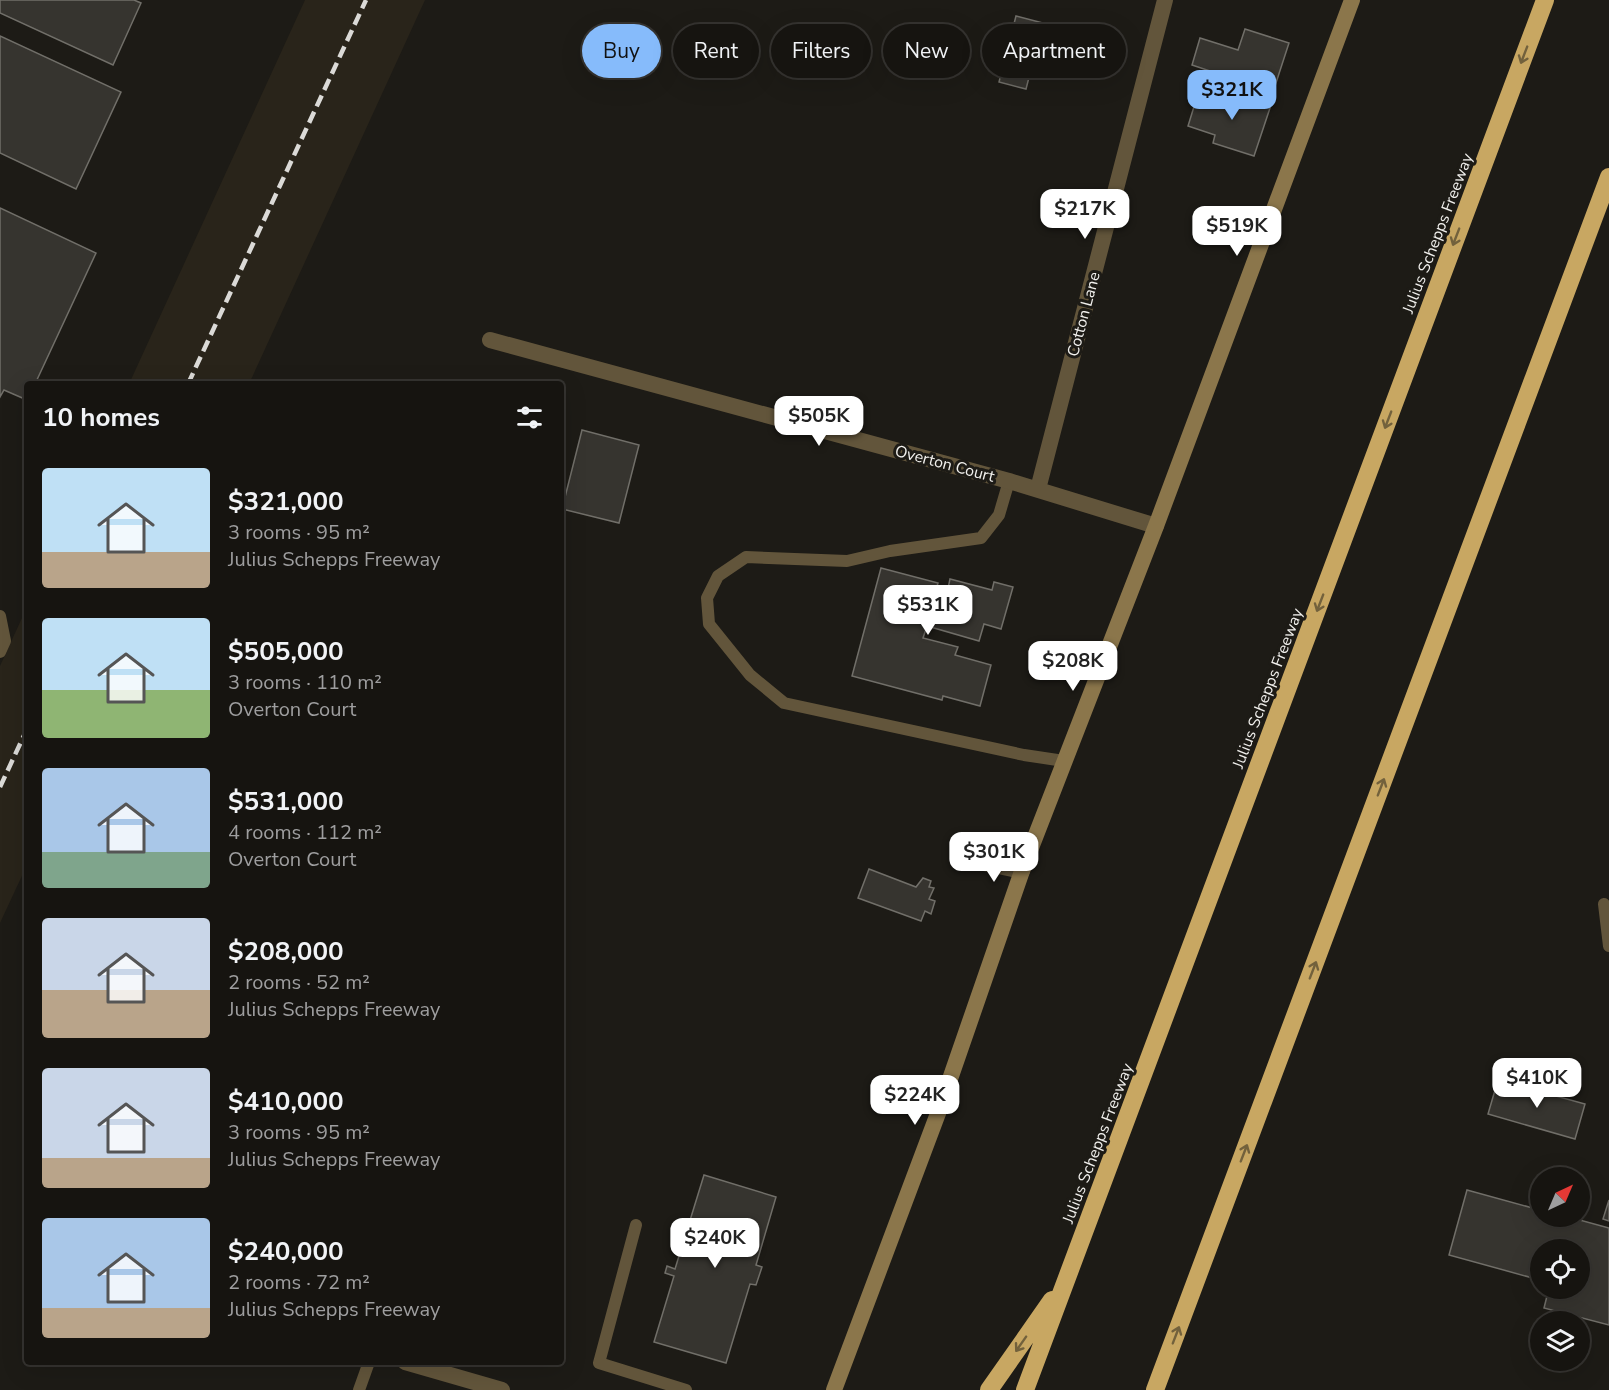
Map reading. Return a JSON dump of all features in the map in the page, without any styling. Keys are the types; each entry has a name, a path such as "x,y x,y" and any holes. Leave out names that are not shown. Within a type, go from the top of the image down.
{"highway":[{"name":"Julius Schepps Freeway","path":"1025,1390 1545,0"},
{"path":"1155,1390 1609,177"},
{"path":"988,1390 1067,1279"}],"main road":[{"path":"834,1390 940,1108 1022,871 1156,526 1352,0"}],"street":[{"name":"Cotton Lane","path":"1038,489 1165,0"},
{"name":"Overton Court","path":"490,340 1038,489 1156,526"},
{"path":"974,861 1022,871"},
{"path":"904,1096 940,1108"},
{"path":"415,1365 502,1390"}],"lane":[{"path":"1009,481 999,515 981,538 891,551 847,561 746,557 718,576 706,598 709,624 750,675 784,703 1024,755 1064,761"},
{"path":"0,616 5,641 0,652"},
{"path":"1604,904 1609,946"},
{"path":"636,1225 598,1363 686,1390"},
{"path":"359,1390 368,1365"}],"shaded area":[{"path":"305,0 425,0 250,381 130,381"},
{"path":"24,614 24,871 0,923 0,666"}],"building":[{"path":"0,0 134,0 141,3 113,65 0,13"},
{"path":"1016,16 1043,23 1043,24 1014,24"},
{"path":"1245,29 1289,43 1273,92 1192,65 1200,38 1238,50"},
{"path":"0,36 121,92 76,189 0,153"},
{"path":"1000,78 1029,78 1026,89 999,82"},
{"path":"1226,91 1271,105 1254,156 1213,143 1215,135 1188,126 1197,97 1222,104"},
{"path":"0,208 96,253 36,381 24,381 24,399 4,390 0,397"},
{"path":"582,430 639,445 619,523 564,509 564,501"},
{"path":"881,568 938,583 936,590 947,593 950,579 992,590 994,582 1013,587 1001,629 984,624 979,641 927,626 923,638 958,647 955,655 991,665 980,706 943,696 942,700 852,676"},
{"path":"869,869 916,887 923,878 931,881 929,887 934,888 929,899 935,901 931,914 925,911 921,921 858,898"},
{"path":"1498,1080 1585,1104 1575,1139 1488,1114"},
{"path":"704,1175 776,1197 756,1265 762,1267 756,1285 750,1284 726,1363 654,1342 674,1276 665,1273 667,1266 675,1269"},
{"path":"1467,1190 1530,1207 1530,1227 1590,1227 1590,1223 1609,1228 1609,1325 1590,1320 1590,1311 1555,1311 1544,1308 1546,1299 1590,1299 1590,1239 1530,1239 1530,1277 1449,1255"},
{"path":"1609,1200 1609,1221 1603,1219"}],"railway":[{"path":"189,381 366,0"},
{"path":"0,787 24,735"}]}
